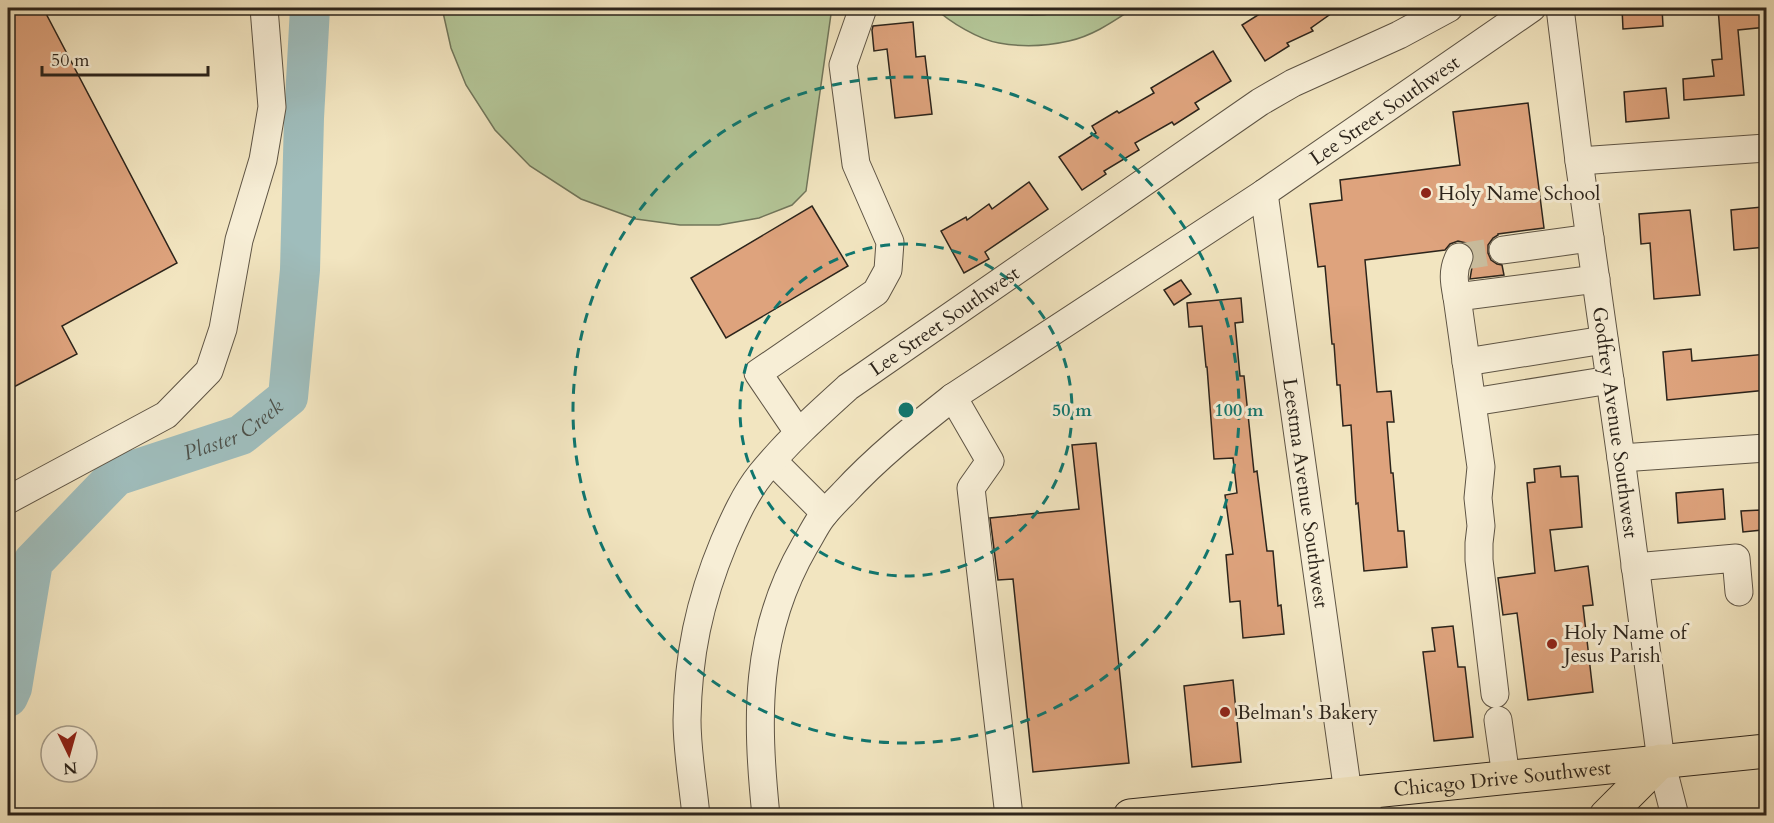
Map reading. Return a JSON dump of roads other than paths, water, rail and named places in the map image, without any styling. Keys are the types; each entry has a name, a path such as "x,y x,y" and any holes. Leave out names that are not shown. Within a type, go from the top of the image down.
{"main road":[{"name":"Chicago Drive Southwest","path":"1130,816 1318,806 1506,777 1767,751"},
{"path":"1606,816 1661,761"}],"street":[{"path":"8,500 166,415 209,371 223,329 239,240 263,160 272,107 264,8"},
{"path":"798,432 758,373 876,292 888,270 890,242 856,164 843,64 861,8"},
{"name":"Lee Street Southwest","path":"696,816 687,722 693,638 702,601 734,519 760,476 798,432 848,387 1260,102 1293,83 1400,35 1449,8"},
{"name":"Lee Street Southwest","path":"766,816 760,698 766,647 776,610 792,568 825,513 865,470 953,397 1264,193 1532,8"},
{"name":"Godfrey Avenue Southwest","path":"1560,8 1661,761 1675,816"},
{"path":"1579,161 1767,148"},
{"name":"Leestma Avenue Southwest","path":"1264,193 1360,800"},
{"path":"1503,250 1590,238"},
{"path":"1459,257 1454,267 1454,279 1481,467 1478,498 1481,526 1479,560 1495,693"},
{"path":"1457,297 1596,279"},
{"path":"1466,362 1604,340"},
{"path":"1473,402 1610,380"},
{"path":"953,397 990,461 971,488 1009,816"},
{"path":"1621,458 1767,448"},
{"path":"773,461 825,513"},
{"path":"1635,567 1736,558 1739,592"},
{"path":"1498,720 1506,777"}],"waterway":[{"name":"Plaster Creek","path":"8,697 12,688 33,562 116,476 241,435 288,397 300,270 304,118 310,8"}],"tunnel":[{"path":"1459,257 1503,250"}],"place":[{"name":"Holy Name School","path":"1426,193"},
{"name":"Holy Name of Jesus Parish","path":"1552,644"},
{"name":"Belman's Bakery","path":"1225,712"}]}
